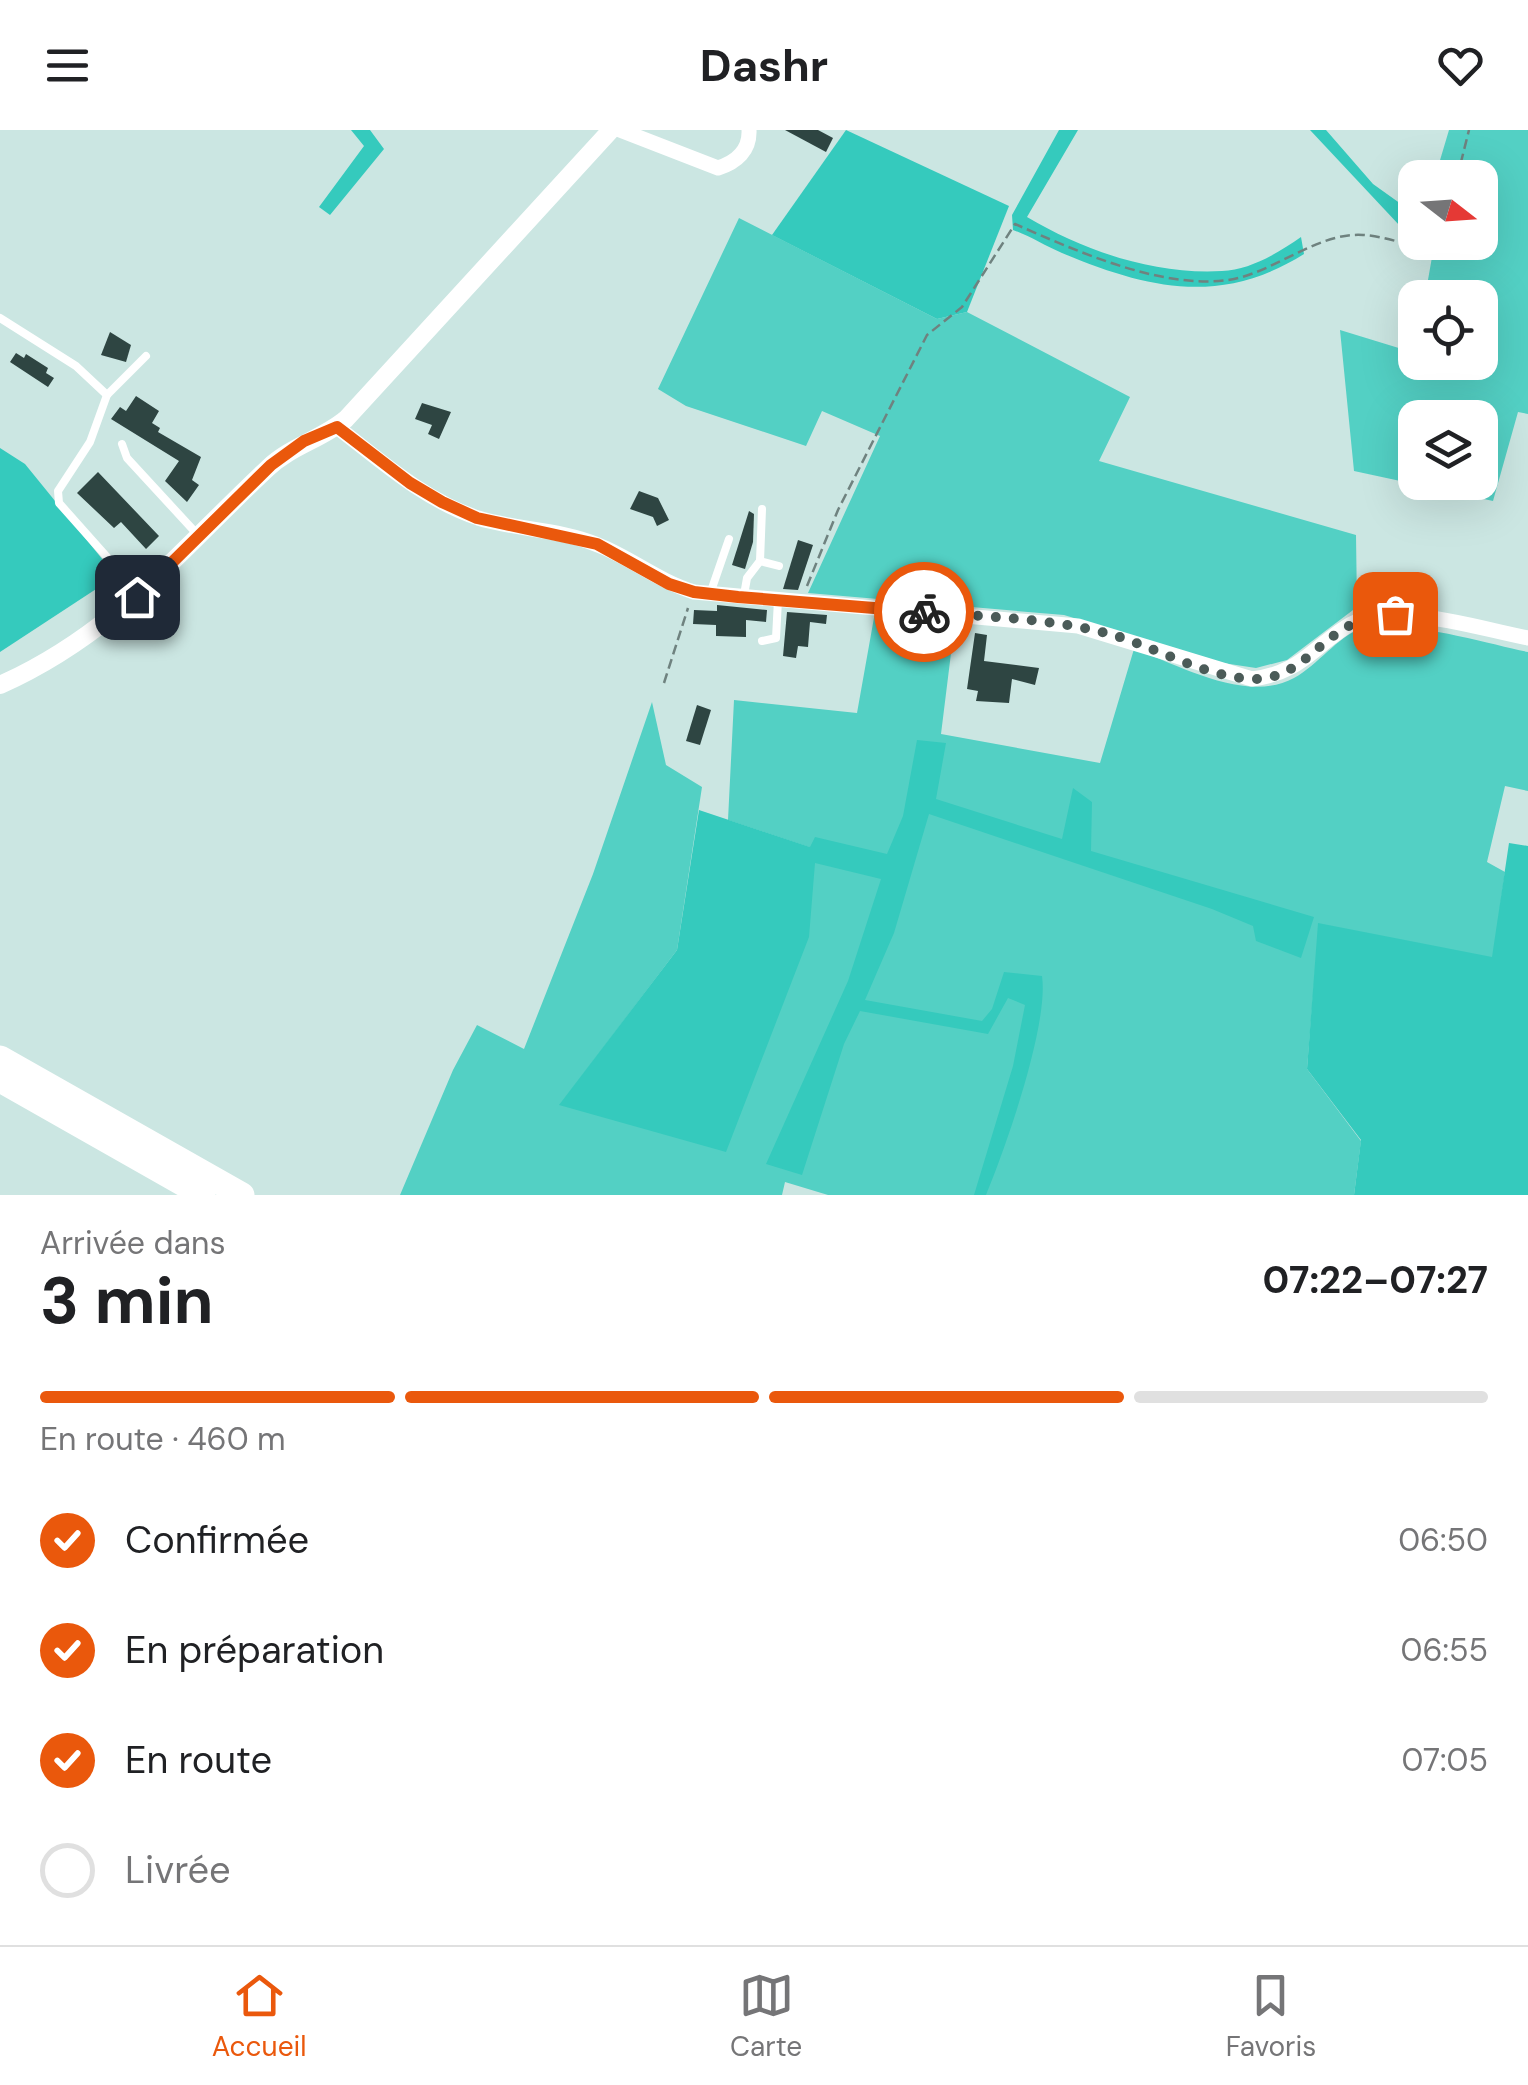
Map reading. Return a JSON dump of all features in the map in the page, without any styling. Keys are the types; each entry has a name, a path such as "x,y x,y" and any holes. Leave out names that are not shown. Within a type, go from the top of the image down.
{"highway":[{"path":"0,1058 242,1195"},
{"path":"0,1080 203,1195"}],"street":[{"path":"0,685 82,641 140,594 271,465 304,441 337,427 611,130"},
{"path":"631,132 718,168 740,156 750,130"},
{"path":"337,427 410,483 477,518 597,544 669,584 702,593 1078,626 1252,679 1280,675 1306,661 1347,626 1372,616 1395,614 1528,638"}],"lane":[{"path":"0,318 76,366 107,395"},
{"path":"140,594 59,502 58,491 90,442 107,395 146,356"},
{"path":"122,444 127,458 200,538"},
{"path":"744,597 747,578 760,561 762,509"},
{"path":"702,593 729,538"},
{"path":"760,561 779,566"},
{"path":"762,641 776,638 778,600"}],"path":[{"path":"1462,160 1469,130"},
{"path":"801,602 838,510 927,334 962,307 1015,224 1071,249 1132,269 1206,282 1235,279 1269,268 1340,236 1364,234 1398,242"},
{"path":"664,683 702,593"}],"shaded area":[{"path":"351,130 370,130 384,149 330,215 319,207 364,146"},
{"path":"846,130 1009,206 967,312 937,319 772,235"},
{"path":"1059,130 1078,130 1027,217 1049,229 1096,250 1171,269 1243,268 1301,237 1304,254 1243,281 1184,286 1124,276 1013,230 1012,215"},
{"path":"1310,130 1326,130 1373,184 1398,202 1398,224"},
{"path":"1449,130 1528,130 1528,414 1518,412 1498,483 1498,400 1398,400 1398,480 1354,471 1340,330 1398,348 1398,380 1498,380 1498,280 1428,280 1431,260 1498,260 1498,160 1440,160"},
{"path":"739,218 937,319 967,312 1130,397 1099,461 1356,535 1357,607 1287,660 1256,668 1223,663 1064,615 808,593 880,436 822,411 806,446 686,406 658,389"},
{"path":"0,448 25,464 116,576 0,652"},
{"path":"875,612 955,621 941,734 1100,763 1134,649 1213,679 1255,687 1294,678 1353,632 1377,626 1419,629 1528,652 1528,791 1505,786 1487,862 1505,872 1493,958 1319,924 1307,1069 1361,1141 1354,1195 828,1195 785,1182 782,1195 400,1195 453,1070 477,1025 524,1049 593,874 652,702 666,765 702,787 677,950 560,1105 815,849 728,820 734,700 857,713"},
{"path":"917,740 946,743 936,799 1062,839 1073,788 1092,802 1091,851 1314,917 1301,958 1256,941 1253,926 1212,909 929,814 894,933 865,1000 982,1021 992,1009 1004,972 1042,976 1033,1054 986,1195 974,1195 1013,1066 1025,1005 1008,998 988,1034 860,1011 844,1044 802,1175 766,1164 848,981 881,879 815,863 809,937 726,1152 559,1105 677,950 699,810 810,847 815,837 887,854 903,816"},
{"path":"1509,843 1528,846 1528,1195 1354,1195 1361,1140 1307,1069 1318,923 1492,957"}],"building":[{"path":"785,130 818,130 833,138 826,152"},
{"path":"110,332 131,345 126,362 101,355"},
{"path":"16,353 24,358 26,354 48,368 46,373 54,378 48,387 10,362"},
{"path":"136,396 159,411 152,423 160,428 158,432 201,457 192,480 199,485 187,502 165,481 179,461 111,419 120,407 126,411"},
{"path":"422,403 451,412 439,439 428,434 432,425 415,419"},
{"path":"98,472 159,536 146,549 121,522 114,528 77,493"},
{"path":"639,491 658,498 669,520 657,526 653,517 630,509"},
{"path":"749,511 754,514 753,542 745,569 732,565"},
{"path":"798,540 813,545 798,590 783,589"},
{"path":"717,605 767,610 766,622 746,620 746,637 716,636 716,625 693,624 694,610 717,611"},
{"path":"787,612 827,615 826,624 810,622 808,647 798,646 796,658 783,656"},
{"path":"975,633 987,635 984,661 1039,668 1035,685 1012,679 1009,703 976,701 978,691 967,689"},
{"path":"697,705 711,710 700,745 686,741"}],"way so far":[{"path":"924,612 1078,626 1252,679 1280,675 1306,661 1347,626 1372,616 1395,614"}],"route":[{"path":"137,597 271,465 304,441 337,427 410,483 442,502 477,518 597,544 669,584 694,592 924,612"}]}
